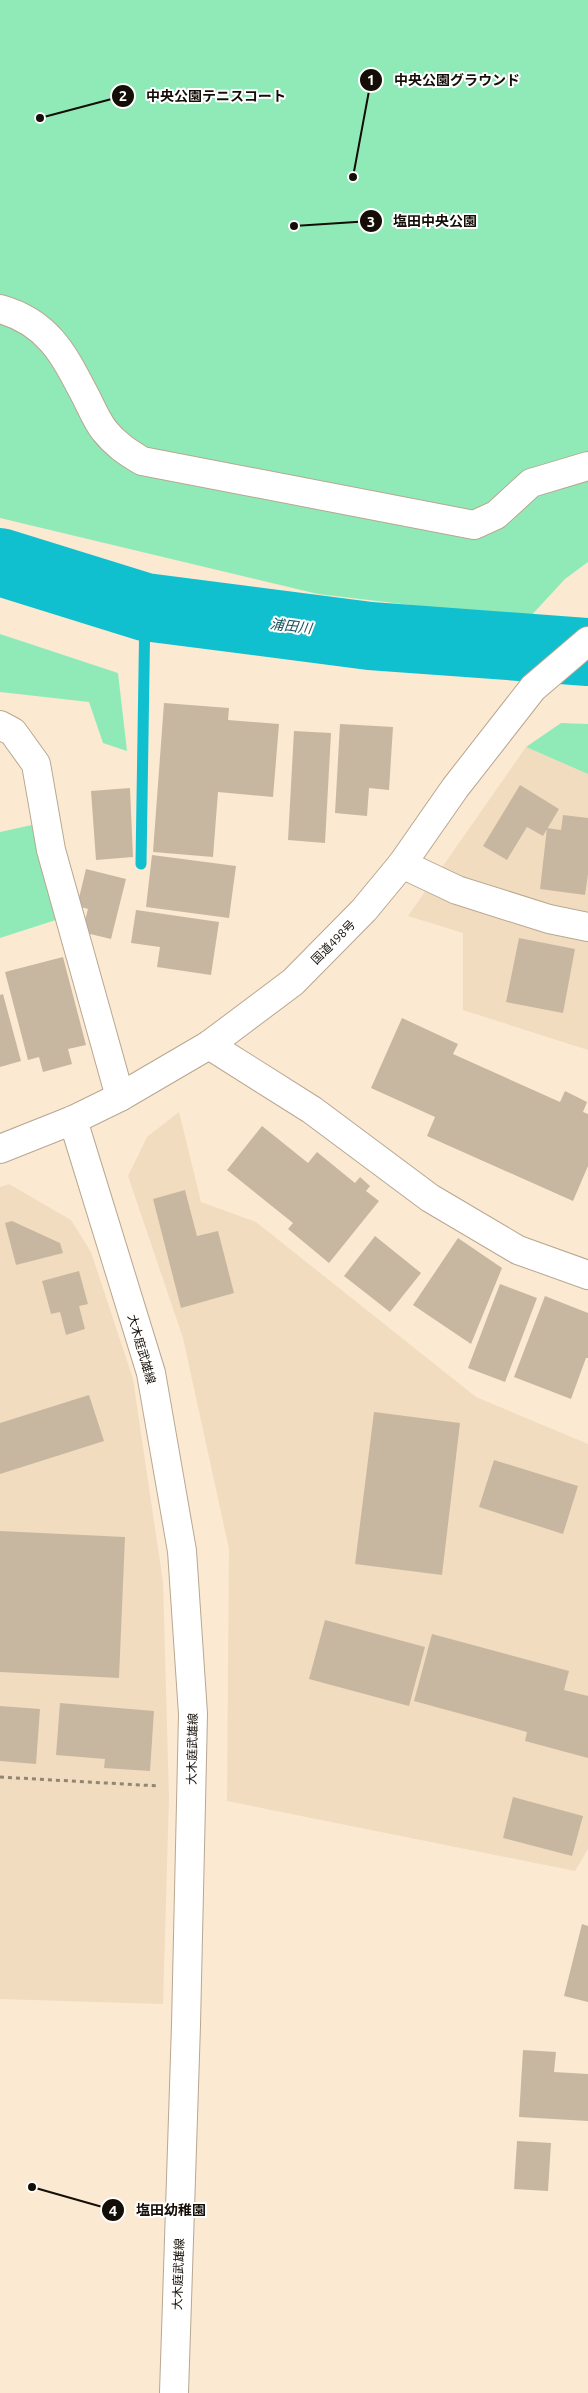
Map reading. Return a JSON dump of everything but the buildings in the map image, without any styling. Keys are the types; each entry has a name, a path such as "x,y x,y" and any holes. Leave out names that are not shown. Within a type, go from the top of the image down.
{"main road":[{"path":"0,309 21,315 46,334 64,355 102,428 120,447 142,461 474,525 496,515 531,483 588,466"},
{"name":"国道498号","path":"0,1149 73,1120 120,1097 209,1045 293,982 364,910 402,864 455,788 533,688 588,641"},
{"path":"0,725 13,732 36,764 51,850 120,1097"},
{"path":"402,864 458,890 549,919 588,927"},
{"path":"209,1045 312,1110 430,1198 518,1250 588,1275"},
{"name":"大木庭武雄線","path":"73,1120 152,1382 182,1551 193,1714 174,2393"}],"path":[{"path":"0,1777 192,1787"}],"shaded area":[{"path":"526,747 588,774 588,1050 463,1010 463,933 408,916"},
{"path":"179,1112 201,1202 256,1222 476,1397 588,1444 588,1849 575,1871 227,1801 229,1549 183,1338 128,1176 147,1137"},
{"path":"9,1184 71,1220 91,1252 133,1379 163,1582 169,1797 163,2004 0,1999 0,1187"}],"green space":[{"path":"0,0 588,0 588,562 565,579 528,619 318,594 0,518"},
{"path":"0,634 118,673 127,751 103,743 89,702 0,692"},
{"path":"561,723 588,724 588,774 526,747"},
{"path":"32,825 62,918 0,938 0,832"}],"waterway":[{"name":"浦田川","path":"0,562 145,607 370,636 588,652"},
{"path":"141,864 145,607"}],"place":[{"name":"中央公園テニスコート","path":"40,118"},
{"name":"中央公園グラウンド","path":"353,177"},
{"name":"塩田中央公園","path":"294,226"},
{"name":"塩田幼稚園","path":"32,2187"}]}
